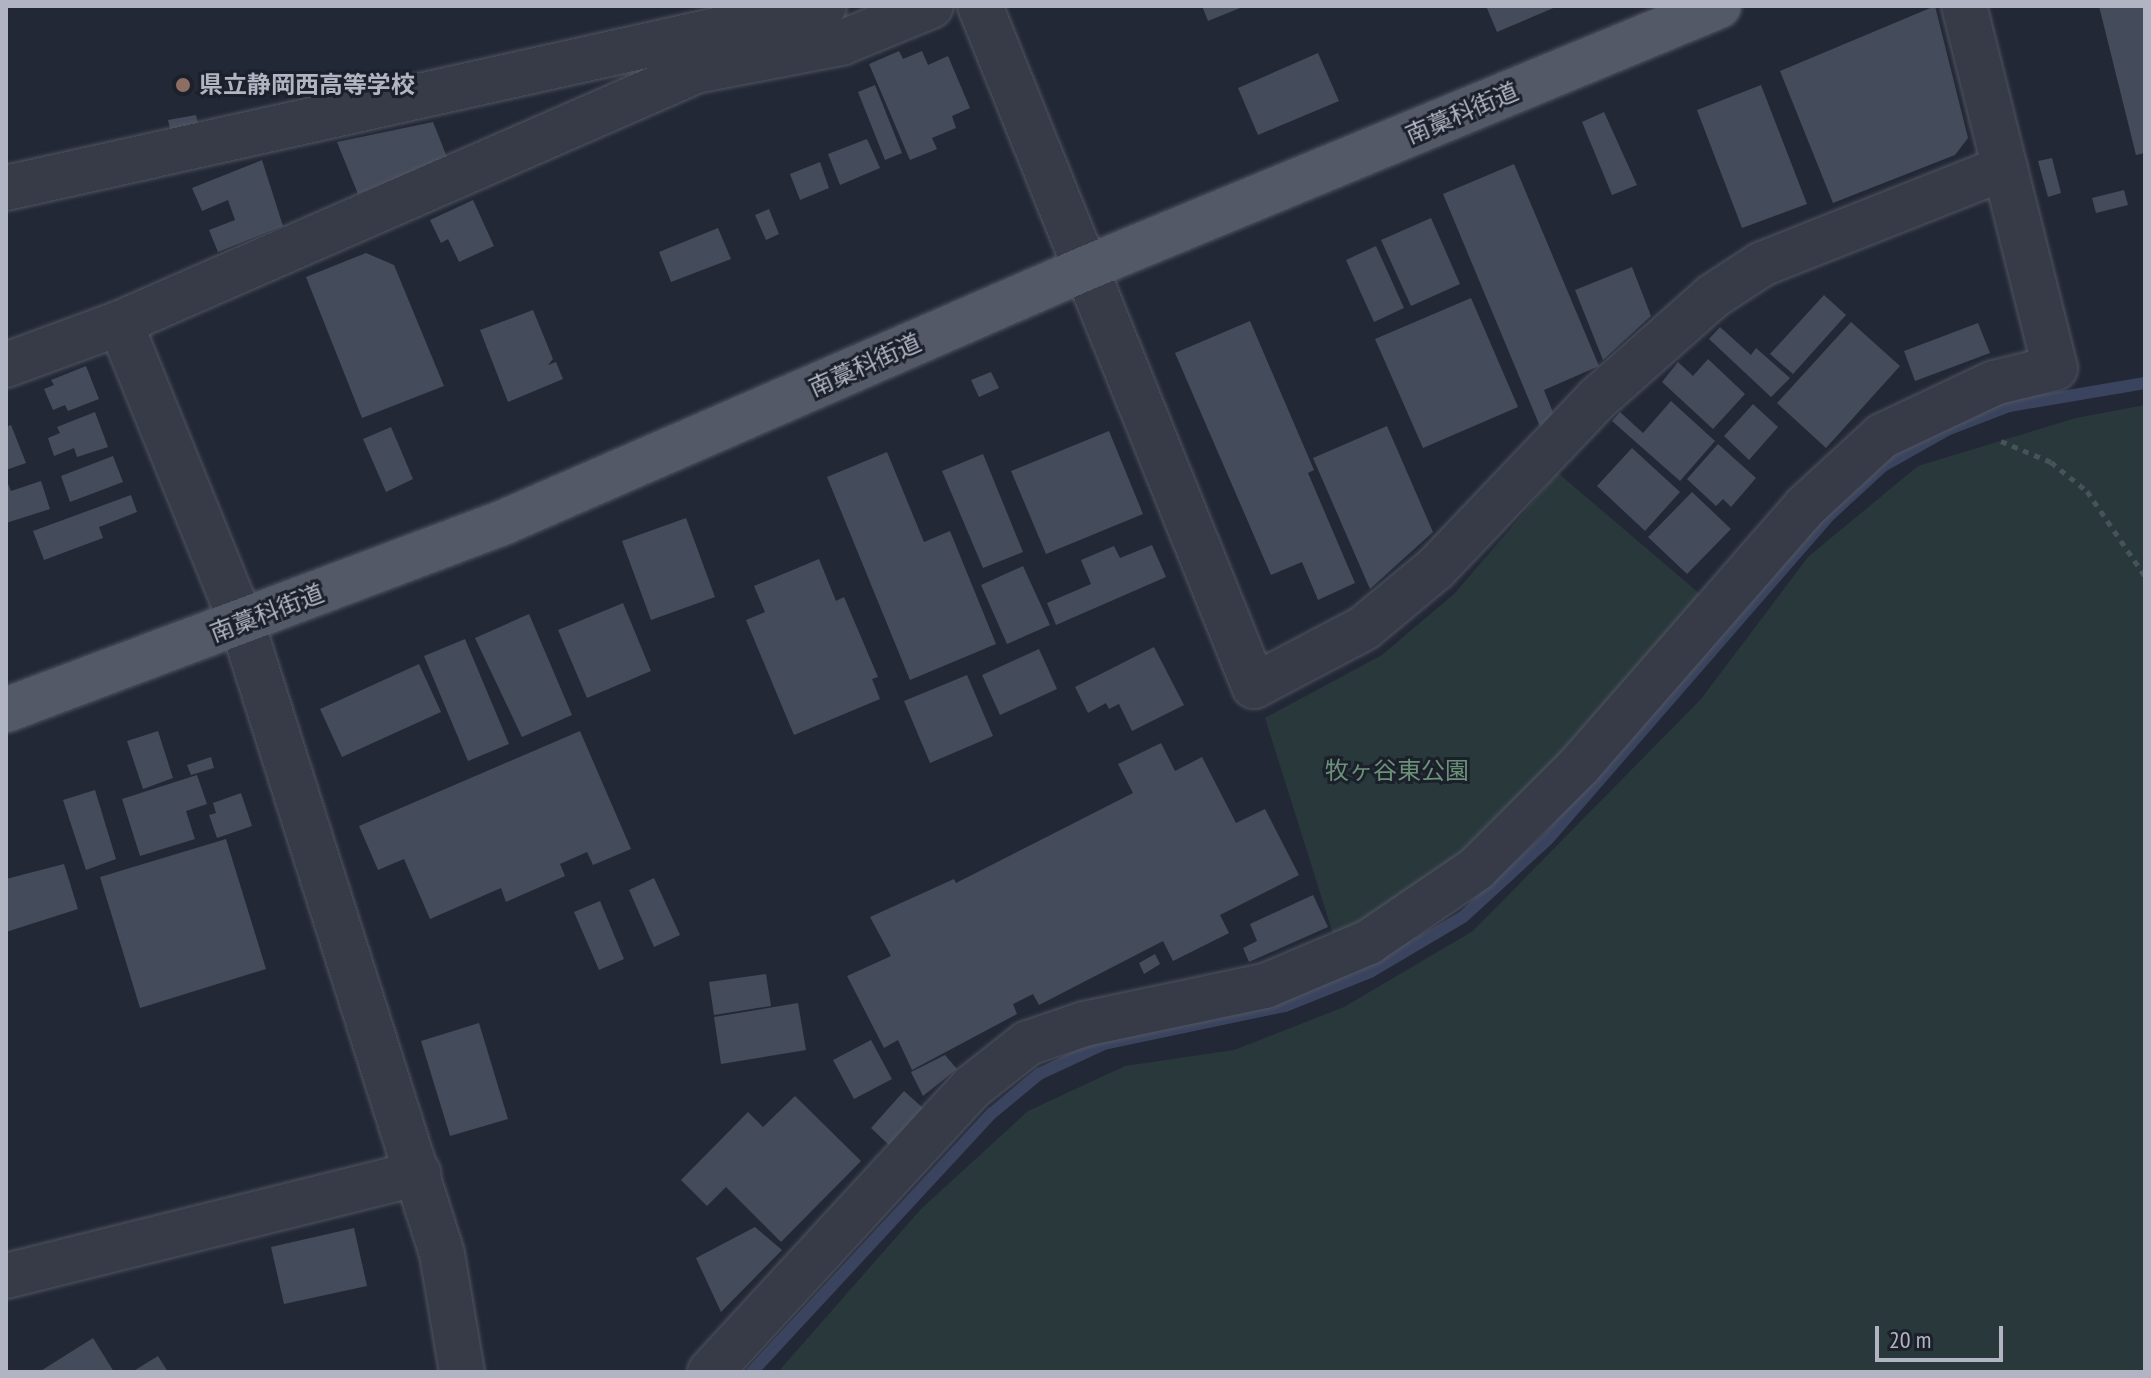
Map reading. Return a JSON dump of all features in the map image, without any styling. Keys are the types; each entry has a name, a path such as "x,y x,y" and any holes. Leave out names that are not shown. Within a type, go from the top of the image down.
{"main road":[{"name":"南藁科街道","path":"6,710 502,523 1084,269 1719,6"}],"street":[{"path":"6,188 824,6"},
{"path":"6,365 120,323 696,71 841,43 931,6"},
{"path":"980,6 1254,686 1364,628 1436,568 1597,399 1713,296 1762,264 2005,168"},
{"path":"710,1372 972,1087 1028,1043 1084,1024 1265,986 1369,942 1486,859 1580,765 1805,507 1882,436 1994,383 2055,368 1964,6"},
{"path":"120,323 242,623 442,1254 462,1372"},
{"path":"6,1276 418,1173"}],"path":[{"path":"2001,441 2051,462 2087,491 2145,576"}],"green space":[{"path":"2145,405 2145,1372 778,1372 921,1209 1028,1111 1125,1066 1234,1050 1344,1007 1473,931 1701,699 1808,557 1918,466 2076,418"},
{"name":"牧ヶ谷東公園","path":"1558,473 1707,600 1469,856 1335,940 1265,718 1382,655 1454,594"}],"building":[{"path":"1202,6 1245,6 1208,21"},
{"path":"1486,6 1558,6 1497,32"},
{"path":"1935,6 1968,138 1955,155 1833,203 1780,71"},
{"path":"2099,6 2145,6 2145,153 2136,155"},
{"path":"899,51 903,59 922,51 928,65 948,56 970,108 952,116 956,128 932,138 937,149 910,160 869,64"},
{"path":"1318,53 1339,101 1258,135 1238,88"},
{"path":"875,85 902,153 885,160 858,92"},
{"path":"1761,85 1807,204 1742,228 1697,110"},
{"path":"1604,112 1637,185 1612,195 1582,122"},
{"path":"196,115 199,127 171,133 168,120"},
{"path":"433,122 447,157 358,194 337,142"},
{"path":"867,139 880,168 840,185 828,154"},
{"path":"2052,158 2061,193 2048,197 2038,161"},
{"path":"262,160 283,226 218,252 209,230 235,220 228,200 202,211 192,188"},
{"path":"820,162 829,188 800,200 790,174"},
{"path":"1514,164 1599,366 1544,390 1554,415 1541,429 1443,194"},
{"path":"2124,190 2128,205 2096,213 2092,198"},
{"path":"473,200 494,246 459,262 448,239 441,243 430,220"},
{"path":"769,209 779,234 766,240 755,215"},
{"path":"1431,218 1460,284 1411,306 1381,240"},
{"path":"718,228 731,259 671,282 659,252"},
{"path":"1376,246 1404,308 1374,322 1346,260"},
{"path":"366,253 394,265 444,386 362,418 306,277"},
{"path":"1632,267 1651,316 1603,360 1575,290"},
{"path":"1824,295 1846,315 1793,374 1770,354"},
{"path":"1471,298 1518,407 1423,448 1375,339"},
{"path":"533,310 553,359 548,365 556,362 563,379 508,402 480,330"},
{"path":"1250,321 1314,470 1308,473 1355,583 1318,600 1302,562 1271,575 1175,353"},
{"path":"1851,322 1900,366 1826,448 1777,403"},
{"path":"1978,323 1990,353 1915,381 1904,351"},
{"path":"1720,327 1751,355 1756,348 1790,378 1771,397 1709,339"},
{"path":"1708,359 1745,394 1713,429 1662,382 1678,362 1693,376"},
{"path":"86,366 99,399 68,411 65,405 53,410 44,389 54,385 51,380"},
{"path":"991,372 999,388 979,397 971,380"},
{"path":"1671,401 1715,441 1680,481 1612,421 1620,412 1643,433"},
{"path":"1753,404 1778,427 1749,460 1724,436"},
{"path":"95,412 108,447 77,457 74,448 54,456 48,438 60,433 57,427"},
{"path":"11,425 26,463 6,470 6,427"},
{"path":"1387,426 1433,532 1370,589 1313,458"},
{"path":"391,427 413,479 386,492 363,439"},
{"path":"1109,431 1143,514 1046,554 1011,471"},
{"path":"1718,444 1756,478 1731,507 1723,499 1716,506 1687,479"},
{"path":"1632,448 1680,492 1645,531 1597,486"},
{"path":"887,452 924,542 950,531 996,644 910,680 827,477"},
{"path":"983,454 1023,552 983,568 942,471"},
{"path":"113,456 123,482 70,502 61,476"},
{"path":"6,479 11,491 41,481 50,509 6,523"},
{"path":"1692,492 1731,529 1687,574 1648,537"},
{"path":"131,495 137,512 99,527 103,538 44,560 33,531"},
{"path":"686,518 715,597 651,620 622,541"},
{"path":"1152,545 1166,577 1056,625 1047,603 1091,584 1081,560 1114,546 1120,558"},
{"path":"819,559 836,601 844,597 878,677 872,679 880,699 794,735 746,620 765,612 754,586"},
{"path":"1023,566 1050,625 1007,644 981,585"},
{"path":"623,603 651,671 587,698 558,630"},
{"path":"529,614 572,715 522,737 475,638"},
{"path":"465,639 509,744 468,761 424,656"},
{"path":"1154,647 1184,705 1132,731 1119,704 1109,709 1106,703 1088,713 1075,687"},
{"path":"1039,649 1057,689 1000,715 982,675"},
{"path":"419,664 441,712 342,757 320,709"},
{"path":"967,675 993,736 930,763 904,701"},
{"path":"158,731 173,778 143,789 127,741"},
{"path":"580,731 631,849 593,865 587,852 560,864 565,876 506,902 501,888 430,919 404,859 378,870 359,826"},
{"path":"1161,743 1175,771 1202,757 1236,823 1265,809 1299,875 1220,915 1229,933 1173,961 1163,941 1039,1005 1033,994 1013,1004 1017,1014 912,1070 898,1040 884,1048 847,976 891,956 870,917 954,879 956,883 1133,793 1118,764"},
{"path":"211,757 214,768 191,775 187,765"},
{"path":"197,775 207,804 186,811 195,839 140,856 122,799"},
{"path":"95,790 116,859 86,870 63,800"},
{"path":"241,793 252,826 217,838 209,815 216,813 213,803"},
{"path":"226,839 266,969 140,1008 100,877"},
{"path":"64,864 78,909 6,932 6,879"},
{"path":"654,878 680,935 654,947 629,890"},
{"path":"1313,895 1328,927 1249,962 1243,948 1257,941 1250,924"},
{"path":"600,901 624,959 599,970 574,912"},
{"path":"1155,954 1160,964 1144,974 1139,963"},
{"path":"766,974 771,1006 714,1015 709,982"},
{"path":"798,1003 806,1050 721,1064 714,1017"},
{"path":"479,1023 508,1119 450,1136 421,1041"},
{"path":"871,1040 892,1079 854,1099 833,1060"},
{"path":"945,1055 957,1069 923,1096 911,1072"},
{"path":"904,1091 923,1108 889,1145 871,1128"},
{"path":"795,1096 861,1161 781,1242 726,1187 707,1206 681,1180 748,1112 763,1127"},
{"path":"755,1227 782,1250 721,1312 696,1258"},
{"path":"354,1228 367,1286 284,1304 271,1247"},
{"path":"93,1338 114,1372 39,1372"},
{"path":"158,1356 168,1372 132,1372"}],"waterway":[{"path":"752,1372 991,1114 1039,1074 1104,1044 1285,1006 1370,972 1463,917 1548,839 1831,514 1883,466 1947,430 2009,406 2145,383"}],"place":[{"name":"県立静岡西高等学校","path":"183,85"}]}
